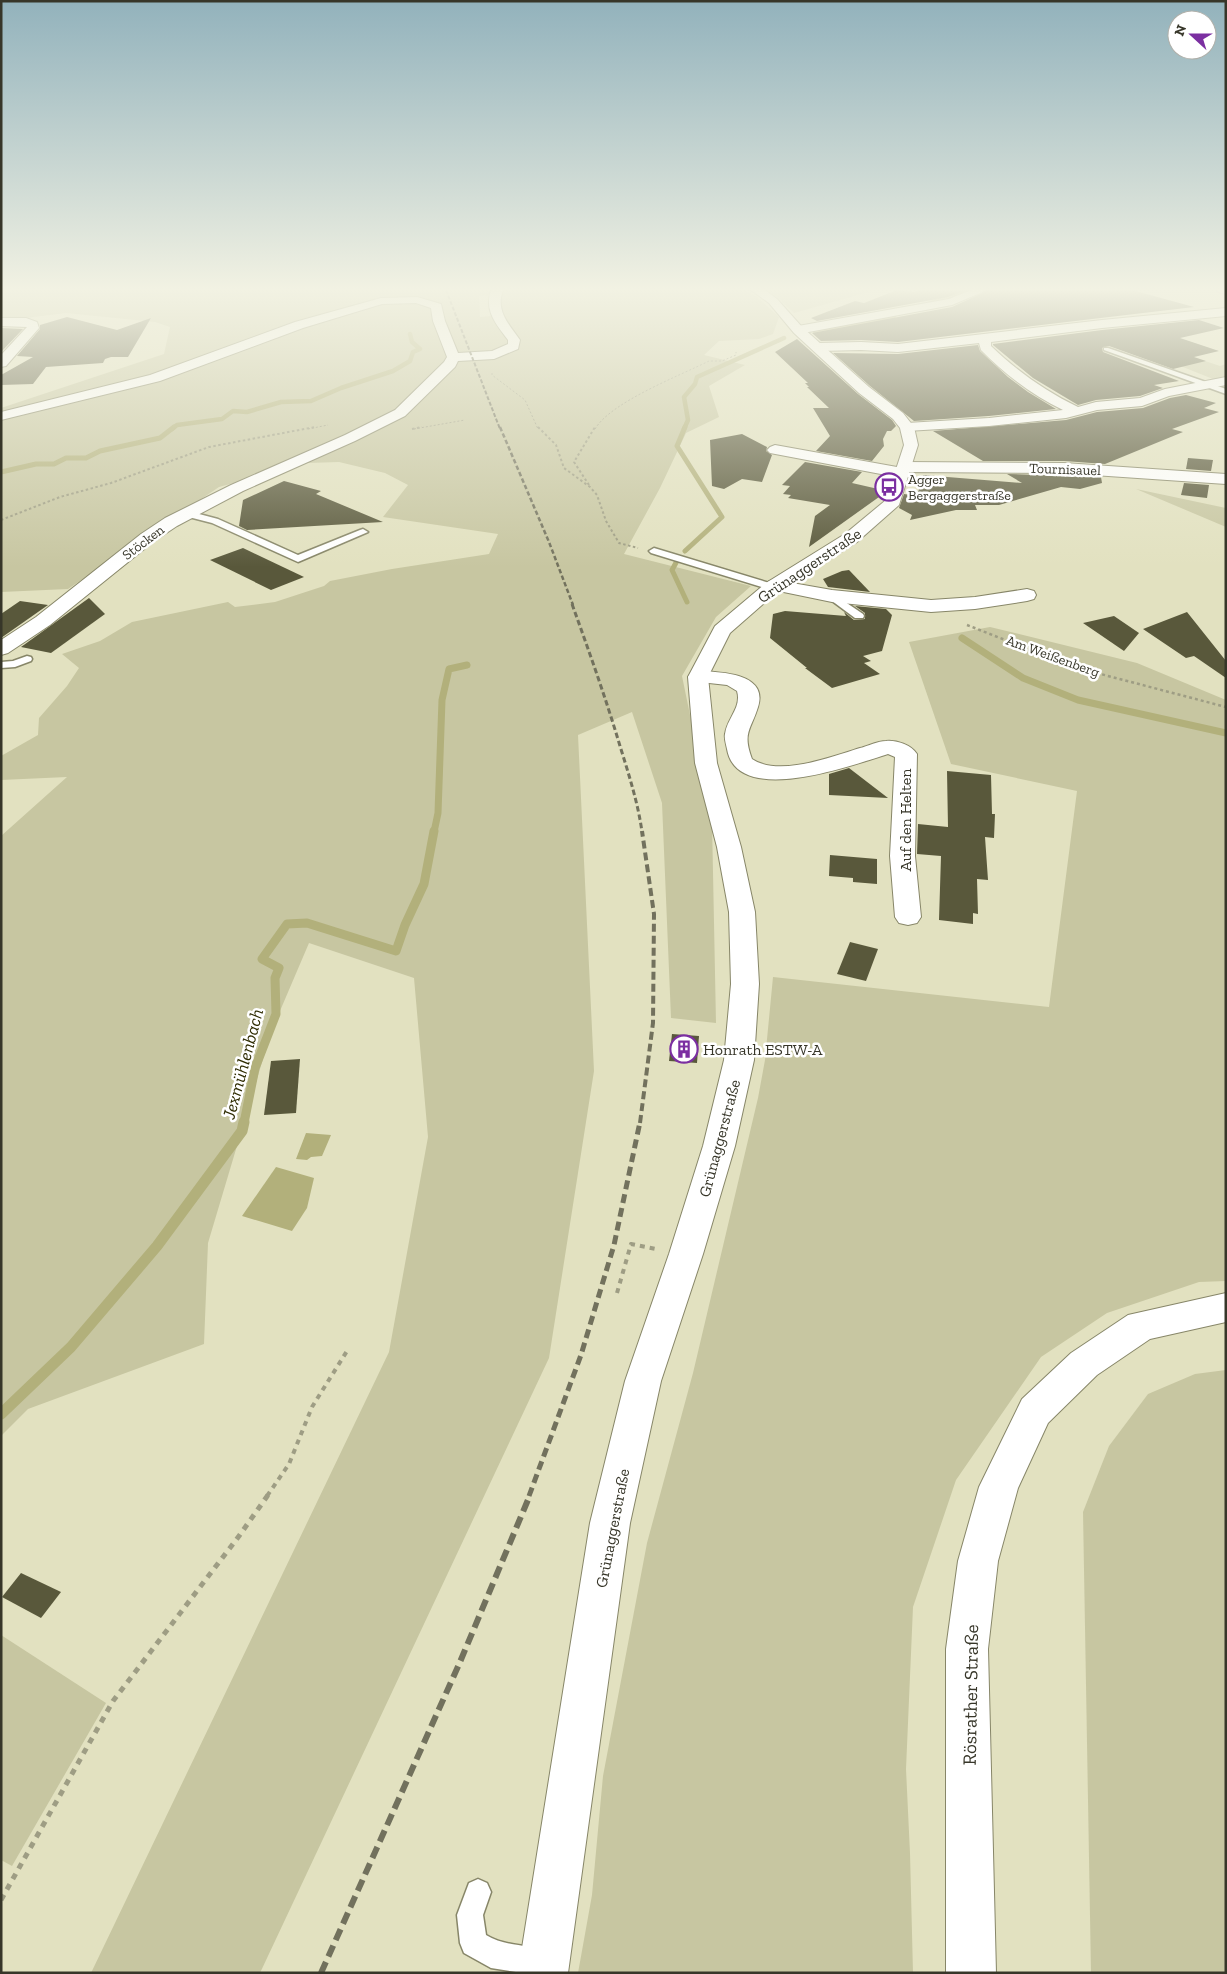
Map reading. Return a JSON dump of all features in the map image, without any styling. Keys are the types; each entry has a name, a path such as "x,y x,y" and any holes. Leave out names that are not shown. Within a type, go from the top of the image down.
{"street":[{"path":"1,416 138,382"},
{"name":"Stöcken","path":"1,649 43,621 147,538 184,513 350,438 400,413 432,382"},
{"path":"856,382 898,416 907,427 989,422 1066,414 1096,406 1142,402 1165,393 1220,382"},
{"path":"1023,382 1076,411"},
{"name":"Grünaggerstraße","path":"544,1968 610,1524 644,1381 716,1155 739,1060 744,984 742,912 729,847 706,764 698,677 722,630 773,586 851,538 893,502 910,445 907,427"},
{"path":"775,450 903,470"},
{"name":"Tournisauel","path":"903,470 996,467 1064,468 1226,479"},
{"path":"773,586 832,596 931,606 974,603 1027,595"},
{"name":"Auf den Helten","path":"698,677 738,681 747,689 749,698 748,708 736,733 738,752 743,764 752,768 779,773 813,769 887,747 898,749 906,754 904,855 905,897 908,917"},
{"name":"Rösrather Straße","path":"971,1973 967,1649 978,1561 999,1487 1035,1411 1084,1364 1142,1326 1226,1307"}],"lane":[{"path":"1196,382 1226,392"},
{"path":"184,513 215,521 298,559 363,532"},
{"path":"654,551 773,586"},
{"path":"832,596 859,616"},
{"path":"1,665 15,664 27,659"},
{"path":"478,1892 470,1915 474,1943 491,1954 544,1968"}],"path":[{"path":"501,382 525,400 539,430 556,445 564,468 590,487"},
{"path":"654,551 619,544 606,520 597,496 574,462 600,420 614,408 666,382"},
{"path":"1,520 60,497 111,482 209,447 333,424"},
{"name":"Am Weißenberg","path":"963,623 1074,667 1226,707"},
{"path":"617,1293 631,1244 639,1246"},
{"path":"1,1900 113,1701 239,1536 289,1464 312,1407 347,1351"}],"green space":[{"path":"79,382 716,382 709,386 719,417 686,433 660,488 624,554 751,586 716,617 682,676 712,822 716,1023 671,1018 662,803 632,712 578,735 594,1071 549,1358 260,1973 91,1973 389,1352 428,1137 414,978 309,943 271,1032 208,1243 204,1344 28,1409 1,1436 1,836 67,777 1,780 1,756 38,735 39,718 67,686 79,668 62,654 100,641 132,622 228,602 235,607 275,602 324,586 330,581 489,554 498,534 383,517 408,485 385,473 339,462 307,463 219,487 68,589 1,592 1,408"},
{"path":"1136,489 1226,508 1226,527"},
{"path":"990,627 1137,663 1226,700 1226,1281 1199,1282 1107,1313 1041,1357 956,1480 913,1607 906,1769 913,1973 578,1973 592,1895 603,1776 647,1543 693,1373 758,1098 765,1060 773,977 1049,1007 1077,791 951,764 909,642"},
{"path":"1226,1370 1226,1973 1091,1973 1083,1512 1109,1446 1148,1394 1195,1374"},
{"path":"1,1635 106,1703 12,1866 1,1860"}],"shaded area":[{"path":"306,1133 331,1135 322,1156 311,1157 307,1160 296,1159"},
{"path":"276,1167 314,1178 307,1208 292,1231 242,1216"}],"building":[{"path":"1,382 34,382 33,384 1,385"},
{"path":"845,382 892,420 896,426 891,431 887,431 883,439 884,446 872,461 816,451 830,436 813,408 829,408 807,387 809,387 805,383"},
{"path":"866,382 1015,382 1056,409 914,421"},
{"path":"1040,382 1172,382 1154,385 1163,388 1140,396 1096,400 1078,405"},
{"path":"1186,395 1216,403 1204,408 1219,412 1172,429 1183,432 1105,464 1064,461 983,461 933,431 1066,420 1097,412 1143,408 1170,398"},
{"path":"742,434 767,447 766,451 772,455 762,482 742,479 724,489 712,486 710,440"},
{"path":"1188,458 1213,460 1211,471 1186,469"},
{"path":"805,462 862,472 852,483 887,491 884,499 879,497 809,547 815,516 830,505 788,498 791,495 783,494 790,486 782,485"},
{"path":"1007,474 1101,477 1102,483 1080,489 1061,487 999,505 975,505 977,510 956,510 910,520 912,515 899,508 904,494 917,496 923,475 1022,483"},
{"path":"284,481 321,491 316,494 383,522 247,530 239,526 243,500"},
{"path":"1184,483 1209,485 1207,498 1181,495"},
{"path":"243,548 304,577 271,590 210,560"},
{"path":"849,570 870,592 828,587 823,579"},
{"path":"89,598 105,614 51,653 21,647"},
{"path":"20,601 48,605 1,638 1,614"},
{"path":"855,606 886,609 892,615 882,651 863,656 871,661 864,663 880,674 832,688 770,638 773,614 785,611 846,616 844,612 854,620 865,619 865,613"},
{"path":"1187,612 1226,661 1226,678 1194,656 1186,658 1143,629"},
{"path":"1114,616 1139,633 1124,651 1083,623"},
{"path":"849,768 888,798 829,795 829,774"},
{"path":"947,771 991,775 992,814 995,814 994,838 985,837 988,880 977,879 978,914 973,913 973,924 939,920 941,856 917,854 918,824 948,827"},
{"path":"830,855 877,859 877,884 853,882 853,878 829,876"},
{"path":"850,942 878,949 866,981 837,974"},
{"name":"Honrath ESTW-A","path":"672,1034 699,1036 697,1063 669,1061"},
{"path":"300,1059 296,1113 264,1115 271,1061"},
{"path":"21,1573 61,1592 41,1618 2,1597"}],"waterway":[{"path":"172,429 177,425 222,419 233,411 247,412 281,402 311,401 359,382"},
{"name":"Jexmühlenbach","path":"684,429 688,420 684,397 696,382"},
{"path":"1,472 36,464 54,464 66,458 86,458 100,451 160,438 174,427"},
{"name":"Jexmühlenbach","path":"685,427 677,446 722,517 685,551"},
{"path":"678,559 672,570 687,602"},
{"path":"962,638 1023,678 1078,700 1226,733"},
{"name":"Jexmühlenbach","path":"434,832 438,813 442,700 449,669 467,665"},
{"name":"Jexmühlenbach","path":"244,1123 255,1068 276,1014 275,978 279,968 262,959 287,924 307,923 396,951 405,925 424,884 434,831"},
{"name":"Jexmühlenbach","path":"1,1414 71,1347 157,1246 242,1131 244,1122"}],"railway":[{"path":"482,382 500,429"},
{"path":"500,427 549,542 573,605"},
{"path":"572,604 627,768 642,832"},
{"path":"640,1123 653,1023 654,914 642,831"},
{"path":"529,1496 581,1355 614,1245 640,1122"},
{"path":"321,1973 460,1662 530,1495"}],"place":[{"name":"Agger Bergaggerstraße","path":"889,487"},
{"name":"Honrath ESTW-A","path":"684,1049"}]}
